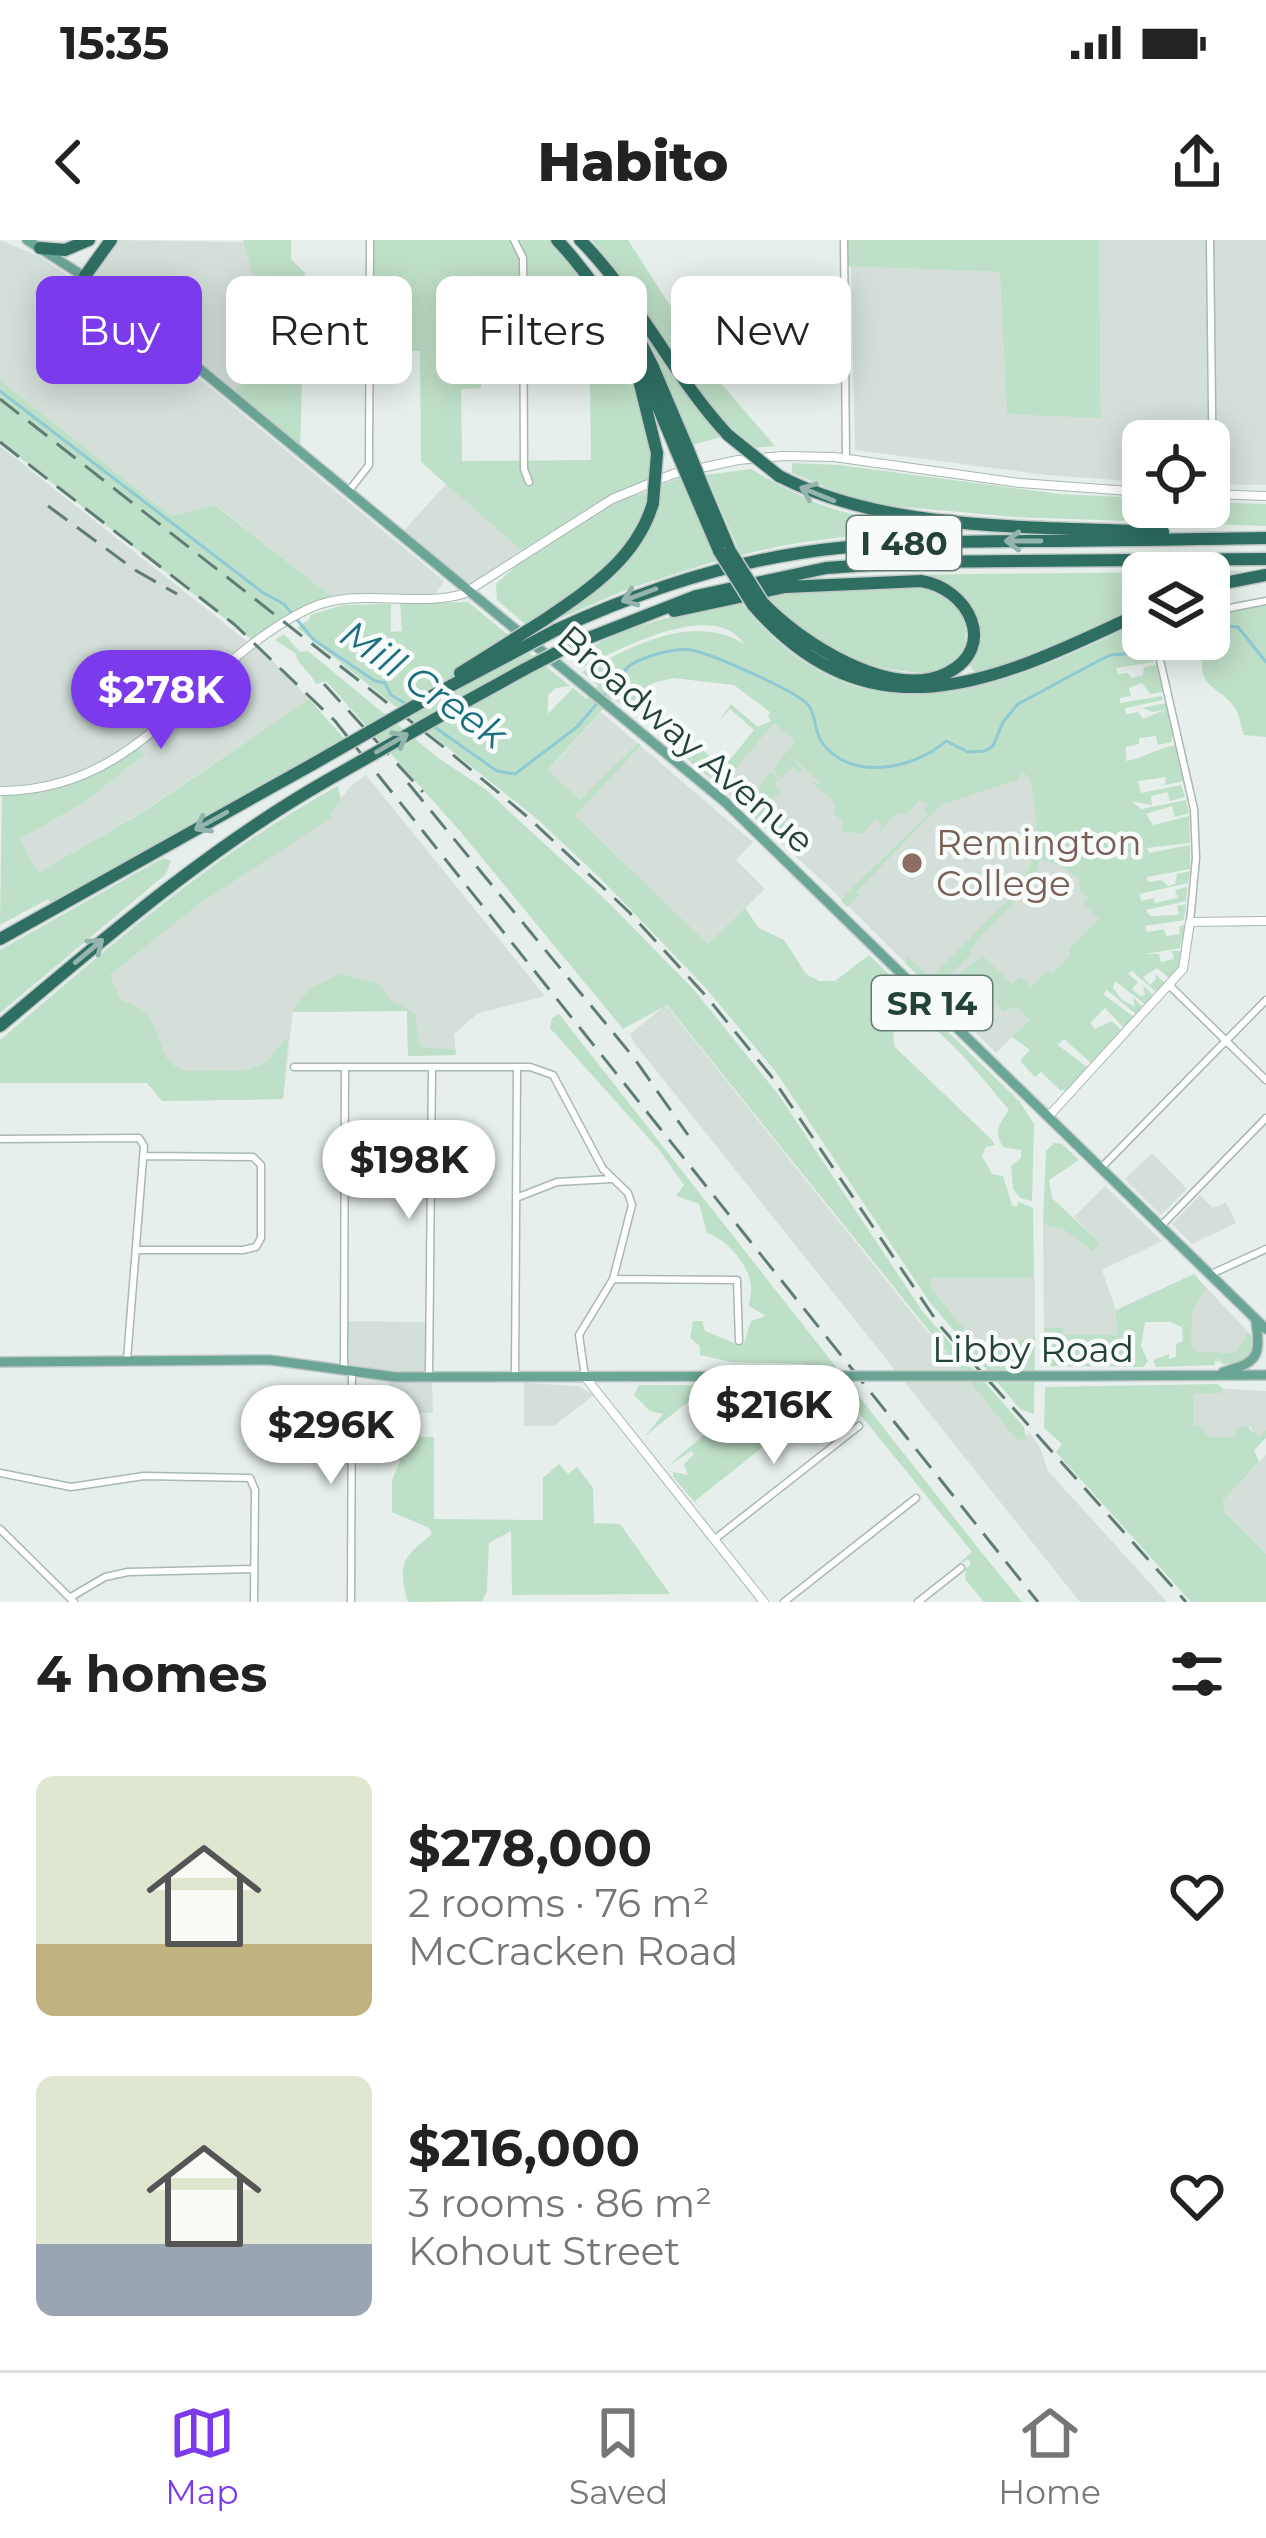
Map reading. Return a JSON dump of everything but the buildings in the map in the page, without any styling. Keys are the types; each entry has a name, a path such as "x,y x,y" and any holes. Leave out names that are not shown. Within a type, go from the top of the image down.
{"highway":[{"path":"40,248 74,248 93,240"},
{"path":"85,276 93,240"},
{"path":"85,276 111,240"},
{"path":"557,240 585,276"},
{"path":"579,240 604,266 693,394 728,435 779,476 831,500 897,514 1266,538"},
{"path":"579,240 630,318 724,551 780,634 820,662 864,680 911,688 957,686 1005,674 1122,621"},
{"path":"647,375 682,448"},
{"path":"0,939 440,692 467,668 504,652 602,578 642,533 653,503 657,453 641,384"},
{"name":"I 480","path":"504,652 624,600 703,574 835,548 931,542 1266,538"},
{"name":"I 480","path":"0,1026 170,884 255,823 526,669 649,612 785,575 862,564 1266,559"},
{"path":"1230,582 1266,575"},
{"path":"649,612 785,587 914,580 940,585 957,595 972,618 973,637 963,660 949,672 928,678 888,675 819,650 758,604"}],"main road":[{"name":"Broadway Avenue","path":"27,240 85,276"},
{"name":"Broadway Avenue","path":"202,372 751,826 1266,1330"},
{"path":"1212,1376 1254,1358 1259,1346 1256,1320"},
{"name":"Libby Road","path":"0,1362 284,1360 348,1372 515,1378 1266,1376"}],"street":[{"path":"348,492 369,465 370,240"},
{"path":"514,240 523,258 524,470 529,482"},
{"path":"844,240 846,458"},
{"path":"1210,240 1211,420"},
{"path":"0,791 62,784 98,771 305,610 345,600 439,598 471,590 582,515 660,479 752,458 846,458 1020,484 1122,491"},
{"path":"1230,495 1266,496"},
{"path":"1230,608 1266,601"},
{"path":"1048,1117 1185,964 1196,858 1194,809 1160,660"},
{"path":"1190,922 1266,921"},
{"path":"1169,985 1266,1080"},
{"path":"1101,1168 1266,1000"},
{"path":"515,1378 517,1066"},
{"path":"294,1067 517,1066 539,1067 554,1075 611,1179 628,1192 632,1205 613,1279 579,1335 584,1377 764,1602"},
{"path":"345,1067 351,1602"},
{"path":"429,1377 432,1067"},
{"path":"1160,1226 1266,1118"},
{"path":"0,1139 139,1138 144,1156 127,1360"},
{"path":"136,1250 243,1250 256,1246 261,1238 261,1165 253,1157 144,1156"},
{"path":"516,1198 557,1182 611,1179"},
{"path":"1210,1275 1266,1249"},
{"path":"613,1279 735,1279 739,1283 739,1341"},
{"path":"716,1539 859,1426"},
{"path":"0,1473 71,1487 144,1476 250,1478 254,1490 254,1602"},
{"path":"784,1602 916,1498"},
{"path":"0,1529 72,1599 105,1577 128,1572 254,1569"},
{"path":"918,1602 961,1568"}],"shaded area":[{"path":"0,240 39,256 68,276 36,276 36,384 202,381 444,581 435,595 331,596 216,505 171,516 0,380"},
{"path":"111,240 246,242 255,276 226,276 226,384 241,384 232,396 202,372 202,276 85,276"},
{"path":"1099,240 1266,240 1266,485 1230,484 1230,420 1122,420 1122,480 855,450 851,265 1001,272 1007,414 1101,417"},
{"path":"0,446 252,645 256,643 309,699 145,810 37,874 20,839 80,805 62,785 0,791"},
{"path":"446,484 524,553 471,591 400,535"},
{"path":"601,712 753,842 736,860 765,889 708,944 537,783"},
{"path":"778,714 916,791 1039,765 1125,896 1030,1020 996,1053 719,785"},
{"path":"366,775 545,996 478,1013 454,1034 456,1055 408,1056 407,1011 293,1012 283,1099 162,1101 147,1083 0,1083 110,975 198,905 331,817 329,813 351,786"},
{"path":"666,1005 921,1324 1011,1429 1028,1436 1027,1430 1040,1447 1048,1471 1167,1602 1080,1602 635,1044 630,1034"},
{"path":"1152,1153 1187,1189 1161,1215 1125,1179"},
{"path":"1105,1186 1162,1241 1102,1270 1117,1313 1117,1335 1044,1335 1043,1224 1066,1231 1092,1250 1100,1243 1074,1217"},
{"path":"1200,1195 1213,1208 1226,1202 1236,1223 1192,1244 1172,1224"},
{"path":"931,1278 1035,1278 1035,1344 976,1345 931,1289"},
{"path":"1202,1283 1251,1335 1239,1360 1188,1364 1186,1302"},
{"path":"344,1321 430,1322 433,1413 390,1413 389,1377 344,1371"},
{"path":"524,1383 578,1386 594,1395 554,1426 524,1426"},
{"path":"1193,1387 1266,1391 1266,1438 1258,1446 1251,1427 1234,1432 1237,1437 1208,1437 1199,1431 1193,1426"},
{"path":"1266,1455 1266,1554 1225,1511 1223,1501"}],"green space":[{"path":"243,240 291,240 291,259 305,276 253,276"},
{"path":"370,240 557,240 589,276 436,276 436,384 481,384 481,388 461,389 462,461 591,460 590,384 638,384 655,481 626,492 524,553 421,462 420,351 412,351 412,276 370,276"},
{"path":"592,240 628,240 671,307 671,353 647,317 647,276 619,276"},
{"path":"844,240 1099,240 1101,418 1007,414 1000,272 845,266"},
{"path":"647,337 671,370 671,384 682,384 721,437 692,445"},
{"path":"0,380 171,516 215,505 331,596 278,619 283,623 256,643 0,442"},
{"path":"241,384 302,384 300,452 232,396"},
{"path":"693,384 721,384 775,446 754,448"},
{"path":"792,463 839,465 1059,494 1122,497 1122,521 893,506 849,497 792,473"},
{"path":"751,469 808,499 867,517 1031,530 849,537 741,555 706,475"},
{"path":"680,478 716,561 628,589 551,622 598,587 657,504 661,485"},
{"path":"647,492 632,536 584,586 526,625 497,600 496,584 547,543 608,506"},
{"path":"1230,503 1266,504 1266,526 1230,525"},
{"path":"1122,572 1122,615 1040,654 975,672 968,664 973,619 964,596 940,584 898,575"},
{"path":"926,587 960,606 966,638 958,658 941,669 916,672 889,669 834,651 800,630 764,595"},
{"path":"739,600 784,647 832,677 881,692 932,694 983,685 1036,668 1122,630 1122,660 1154,662 1116,668 1118,674 1132,678 1143,675 1144,667 1157,665 1163,692 1150,694 1142,683 1129,688 1131,696 1120,698 1120,703 1162,696 1163,700 1125,708 1126,714 1138,712 1143,719 1167,709 1142,708 1166,703 1175,741 1172,735 1172,742 1158,745 1156,736 1139,738 1139,744 1126,747 1126,761 1176,745 1184,781 1160,786 1166,777 1138,781 1141,793 1181,785 1185,797 1170,801 1167,792 1151,796 1152,805 1131,801 1141,809 1186,800 1189,813 1175,817 1172,806 1146,814 1153,825 1189,816 1190,843 1147,848 1149,853 1190,845 1190,869 1147,877 1148,882 1162,880 1168,886 1175,884 1177,874 1190,871 1188,883 1140,894 1141,901 1154,898 1155,903 1178,898 1175,890 1187,887 1186,901 1146,910 1150,916 1179,915 1177,906 1186,904 1184,920 1145,926 1147,932 1164,929 1166,936 1180,934 1179,927 1185,924 1183,947 1182,938 1180,948 1146,954 1159,954 1161,962 1174,959 1172,951 1182,951 1179,969 1170,979 1157,968 1143,977 1150,985 1155,974 1165,983 1157,993 1132,971 1128,974 1138,982 1132,989 1140,996 1145,995 1143,985 1154,996 1146,1005 1115,981 1113,988 1122,1000 1134,1006 1133,997 1142,1006 1137,1015 1107,990 1103,994 1134,1017 1123,1027 1105,1008 1090,1023 1095,1029 1112,1021 1122,1031 1092,1064 1064,1039 1058,1045 1088,1068 1057,1102 1066,1090 1041,1072 1035,1077 1020,1061 1030,1050 1012,1037 1030,1020 1016,1006 1003,1012 994,999 965,1022 939,997 969,965 984,957 1012,984 1020,977 1031,987 1047,971 1052,974 1099,919 1083,903 1088,897 1080,890 1078,878 1039,859 1035,881 934,991 905,963 908,957 930,978 1029,879 1025,875 1036,826 1027,775 1020,773 1018,780 942,804 847,907 841,901 844,896 928,815 924,810 928,805 920,800 905,815 898,812 873,838 882,826 876,819 862,834 841,831 843,822 834,813 836,804 812,782 822,784 789,755 802,770 799,773 792,767 781,778 773,770 795,741 774,723 731,774 735,782 727,792 681,754 686,749 692,752 697,745 723,768 754,730 730,709 719,721 731,704 758,727 771,721 770,712 734,685 673,678 653,683 631,708 633,714 613,698 548,770 580,800 641,745 575,816 708,944 745,908 759,928 784,940 806,974 819,981 835,981 869,955 1020,1102 1034,1124 1032,1201 1020,1198 1013,1189 1011,1166 1021,1158 1021,1150 1003,1147 998,1136 1009,1110 936,1030 908,1009 901,1018 894,1031 895,1047 991,1139 995,1145 986,1147 982,1156 992,1174 1003,1176 1012,1205 1019,1202 1033,1208 1034,1278 932,1278 931,1288 976,1344 1006,1344 1035,1336 1034,1414 1020,1409 929,1301 776,1072 704,986 536,818 297,628 310,615 343,605 391,604 391,632 402,631 400,603 468,602 570,686 548,695 548,714 573,688 586,699 598,686 582,672 641,644 704,631 744,644 730,631 688,627 640,641 579,669 573,664 604,640"},
{"path":"1266,604 1266,737 1244,735 1235,708 1203,674 1203,660 1230,660 1230,611"},
{"path":"284,634 300,652 308,651 437,757 485,789 609,903 695,991 778,1094 923,1312 1024,1427 1027,1440 1016,1439 667,1005 623,1029 459,830 326,681 316,684 295,653 275,640"},
{"path":"309,699 349,744 54,909 48,899 0,925 2,791 62,785 136,744 144,755 80,805 20,839 38,873 146,810"},
{"path":"771,772 781,791 767,807 798,837 788,848 742,806"},
{"path":"338,786 341,800 330,813 332,817 198,905 110,975 121,1000 138,1007 155,1027 167,1058 187,1071 250,1069 266,1061 288,1039 283,1099 162,1101 147,1083 0,1083 0,1040 205,872"},
{"path":"163,858 171,861 166,874 0,1013 0,950"},
{"path":"341,974 379,984 391,1000 415,1013 423,1047 455,1050 456,1055 408,1056 407,1011 292,1012 310,988"},
{"path":"559,1014 1022,1602 984,1602 965,1579 966,1570 954,1579 971,1564 968,1559 946,1575 972,1552 846,1397 813,1407 695,1501 700,1508 673,1477 673,1472 688,1475 684,1464 694,1454 691,1451 668,1466 705,1434 706,1399 693,1398 645,1436 663,1414 650,1411 634,1395 639,1385 824,1385 805,1364 731,1362 700,1355 700,1346 690,1338 693,1321 702,1321 705,1331 739,1345 751,1321 766,1316 749,1306 751,1286 746,1269 729,1247 707,1233 699,1204 676,1196 684,1185 660,1151 550,1028 552,1018"},
{"path":"1054,1143 1062,1144 1079,1160 1049,1180 1052,1198 1100,1243 1092,1251 1066,1231 1043,1224 1046,1151"},
{"path":"1194,1274 1206,1288 1192,1312 1191,1347 1197,1352 1236,1353 1248,1332 1254,1341 1253,1355 1242,1363 1221,1364 1220,1358 1214,1359 1215,1365 1156,1367 1153,1360 1169,1354 1169,1359 1176,1357 1176,1344 1183,1341 1182,1327 1145,1322 1141,1346 1148,1361 1143,1367 1044,1366 1044,1328 1063,1328 1064,1335 1117,1335 1116,1310"},
{"path":"1217,1384 1223,1388 1221,1393 1193,1394 1193,1426 1209,1437 1236,1437 1234,1430 1246,1426 1259,1437 1266,1430 1266,1438 1254,1450 1259,1462 1223,1501 1225,1512 1266,1554 1266,1602 1191,1602 1056,1452 1062,1444 1044,1428 1045,1387"},
{"path":"434,1437 434,1519 543,1520 543,1478 559,1464 568,1474 577,1467 593,1488 594,1523 620,1524 670,1594 512,1595 511,1531 489,1543 487,1591 482,1601 408,1602 405,1561 432,1534 429,1528 392,1512 392,1480 400,1461 391,1446 394,1438"}],"waterway":[{"name":"Mill Creek","path":"0,391 262,592 284,604 314,640 385,683 391,695 408,705"},
{"name":"Mill Creek","path":"1230,626 1238,627 1266,662"},
{"name":"Mill Creek","path":"433,726 497,771 515,774 577,727 629,666 659,654 691,650 789,692 809,706 819,737 833,754 848,763 882,767 917,759 946,741 968,752 985,751 993,746 1003,722 1018,704 1098,661 1122,654"}],"railway":[{"path":"0,399 446,749 629,912 771,1076 940,1326 1186,1602"},
{"path":"0,442 234,624 335,721 1038,1602"},
{"path":"48,506 135,570 177,594"},
{"path":"324,684 423,792"},
{"path":"408,783 634,1058 688,1135"}],"place":[{"name":"Remington College","path":"912,863"}]}
